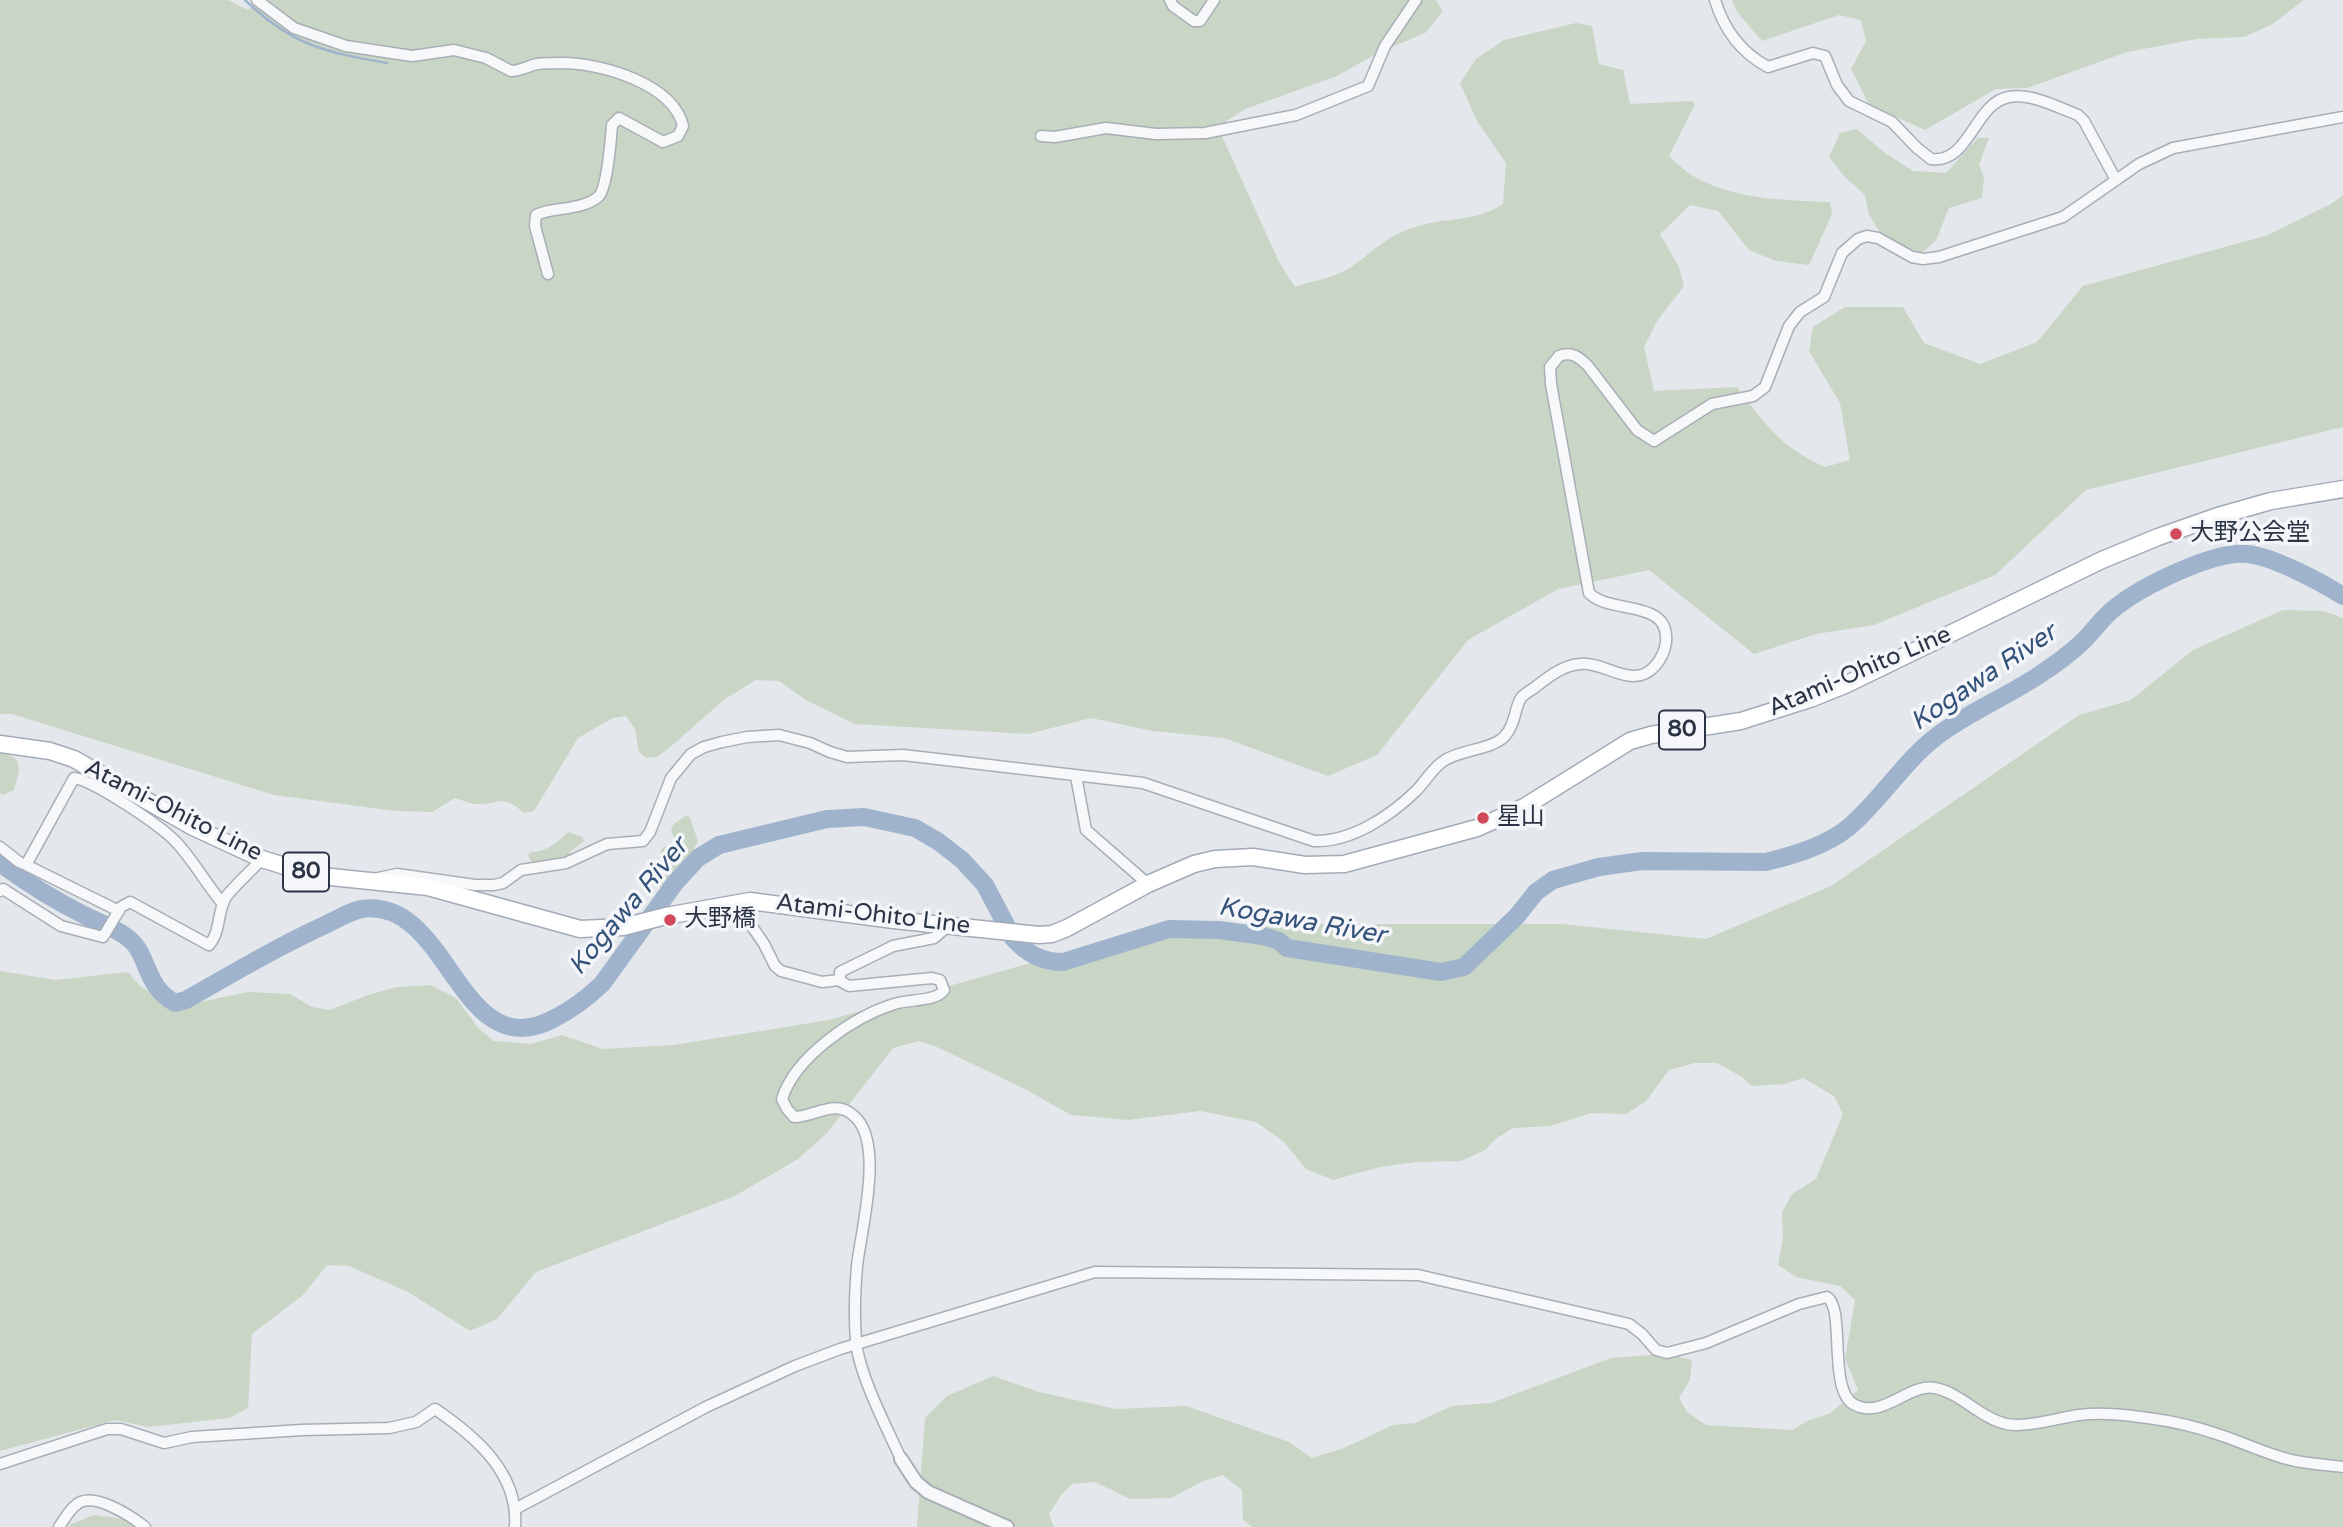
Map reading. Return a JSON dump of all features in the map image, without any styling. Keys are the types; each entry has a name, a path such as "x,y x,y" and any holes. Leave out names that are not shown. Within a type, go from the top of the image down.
{"main road":[{"name":"Atami-Ohito Line","path":"0,744 50,751 74,759 193,827 262,859 322,876 428,887 580,929 633,925 736,903 770,902 948,926 1039,935 1060,931 1148,884 1194,864 1215,859 1253,857 1305,865 1337,864 1477,828 1524,807 1630,741 1651,735 1741,721 1810,699 2102,560 2158,537 2272,501 2343,489"}],"street":[{"path":"257,0 294,28 346,46 412,56 454,50 486,58 511,71 537,64 580,64 640,80 671,104 683,126 678,136 663,142 619,118 612,125 605,183 600,195 573,207 545,210 536,215 535,226 548,274"},
{"path":"1170,0 1173,6 1194,21 1200,20 1214,0"},
{"path":"1041,136 1055,137 1106,128 1156,134 1205,133 1256,124 1322,106 1346,93 1368,86 1385,46 1416,0"},
{"path":"1715,0 1726,30 1758,62 1768,67 1813,53 1825,56 1837,85 1849,101 1892,122 1931,159 1941,158 1961,148 1984,115 1998,101 2023,97 2078,115 2084,121 2116,180"},
{"path":"371,880 397,874 475,885 494,885 503,883 521,870 566,863 607,844 643,841 650,832 671,778 682,762 704,747 747,737 779,735 847,757 903,755 1143,783 1304,839 1330,841 1375,823 1417,790 1441,762 1499,740 1513,723 1524,696 1563,670 1573,665 1590,664 1620,674 1640,676 1658,662 1666,646 1664,626 1654,615 1598,600 1589,593 1551,384 1550,366 1554,361 1565,354 1580,358 1637,430 1654,441 1661,439 1712,404 1753,396 1765,387 1789,326 1800,313 1824,297 1842,253 1858,239 1867,236 1878,238 1912,257 1939,257 2063,217 2139,164 2173,148 2343,117"},
{"path":"1076,776 1086,830 1148,884"},
{"path":"26,865 72,779 77,778 110,795 169,836 223,904"},
{"path":"0,848 19,862 118,914"},
{"path":"0,891 3,889 61,926 103,937 118,914 130,902 209,945 229,894 262,859"},
{"path":"736,903 764,944 775,966 781,971 822,982 839,980"},
{"path":"839,980 841,972 857,962 893,946 934,938 948,926"},
{"path":"839,980 849,986 932,978 943,984 944,990 937,997 892,1004 848,1025 795,1073 782,1099 794,1117 802,1117 825,1108 841,1109 854,1115 864,1129 870,1163 857,1267 856,1345 877,1406 901,1459 916,1482 928,1492 1007,1527"},
{"path":"517,1508 706,1407 795,1366 1095,1272 1419,1275 1629,1324 1656,1350 1667,1353 1706,1343 1799,1304 1827,1297 1834,1304 1843,1387 1849,1401 1858,1407 1884,1405 1921,1388 1933,1387 1947,1391 1969,1407 2005,1424 2018,1425 2083,1415 2148,1418 2218,1434 2294,1460 2343,1466"},
{"path":"0,1464 107,1429 121,1429 164,1443 192,1437 389,1428 416,1422 435,1409 494,1457 517,1508 515,1527"},
{"path":"59,1527 77,1503 87,1500 103,1503 130,1515 145,1527"}],"green space":[{"path":"0,0 228,0 248,10 259,0 1436,0 1443,11 1425,33 1378,53 1337,76 1245,109 1225,122 1221,134 1279,262 1295,287 1351,267 1388,239 1405,231 1427,224 1470,217 1503,204 1506,163 1477,121 1460,83 1476,59 1504,40 1576,23 1592,26 1599,64 1623,70 1630,104 1691,101 1695,104 1669,156 1690,174 1706,183 1740,194 1830,202 1832,214 1809,265 1776,261 1749,250 1718,211 1690,205 1660,234 1679,267 1684,286 1657,321 1644,347 1654,391 1737,387 1775,434 1797,451 1825,467 1850,460 1840,403 1809,351 1813,327 1845,307 1903,307 1924,343 1980,364 2037,342 2083,286 2268,235 2331,204 2343,195 2343,427 2086,490 1995,575 1874,625 1816,634 1754,654 1649,570 1558,589 1468,640 1377,755 1328,776 1224,738 1153,731 1091,718 1028,734 855,724 806,700 779,681 756,680 725,699 657,757 646,758 639,752 635,729 626,716 613,718 578,738 534,811 524,813 510,803 501,801 474,804 455,798 432,812 396,811 274,795 12,714 0,714"},
{"path":"1732,0 2304,0 2271,25 2244,37 2197,39 2127,52 2027,88 1996,89 1925,130 1869,105 1851,69 1866,41 1861,20 1839,15 1762,41 1737,12"},
{"path":"1857,129 1885,153 1913,171 1946,173 1978,138 1989,138 1979,165 1984,177 1982,198 1949,208 1936,240 1919,256 1887,244 1869,215 1865,195 1844,176 1829,157 1840,133"},
{"path":"2283,610 2323,611 2343,618 2343,1527 1252,1527 1243,1520 1242,1490 1223,1475 1201,1482 1171,1498 1130,1499 1095,1482 1072,1484 1049,1514 1054,1527 917,1527 925,1418 947,1396 993,1376 1039,1392 1116,1409 1186,1406 1289,1442 1312,1458 1344,1448 1393,1425 1415,1423 1452,1406 1491,1403 1611,1358 1666,1354 1692,1360 1690,1380 1679,1398 1687,1412 1706,1425 1792,1430 1809,1420 1829,1414 1858,1390 1845,1359 1855,1300 1840,1286 1796,1277 1778,1265 1783,1238 1782,1212 1792,1194 1816,1179 1843,1114 1834,1096 1803,1078 1785,1084 1752,1086 1717,1063 1695,1063 1669,1070 1646,1101 1626,1114 1592,1113 1550,1126 1513,1128 1485,1150 1461,1161 1416,1162 1380,1167 1333,1180 1306,1169 1283,1141 1256,1122 1200,1111 1128,1120 1071,1115 1025,1089 919,1041 893,1048 827,1133 798,1159 735,1196 536,1272 497,1319 470,1331 408,1292 349,1266 327,1265 303,1295 252,1334 248,1408 229,1418 148,1427 115,1420 0,1451 0,971 55,980 128,972 140,986 175,1007 248,992 290,994 312,1007 330,1010 397,987 431,985 456,998 479,1029 494,1041 531,1044 562,1035 603,1049 674,1045 829,1020 1041,960 1151,934 1237,924 1562,924 1706,939 1831,886 2079,715 2131,700 2193,650"},
{"path":"0,752 14,758 19,765 14,790 4,795 0,794"},
{"path":"687,815 698,841 694,848 695,854 666,888 661,888 655,879 662,848 675,840 671,830 674,824"},
{"path":"568,832 582,837 584,841 570,852 569,858 536,864 530,860 528,855 531,852 546,849"},
{"path":"94,1515 123,1519 136,1527 69,1527"}],"waterway":[{"path":"245,0 294,37 327,50 387,63"},
{"name":"Kogawa River","path":"0,863 51,897 128,938 140,953 157,988 175,1003 186,1000 291,941 362,909 392,912 416,928 475,1003 497,1022 523,1028 562,1015 602,984 675,883 698,858 719,845 827,819 864,817 915,828 962,860 985,885 1013,938 1029,953 1042,959 1063,962 1169,929 1219,930 1263,936 1279,941 1287,948 1441,972 1464,967 1517,916 1536,892 1553,880 1599,867 1642,861 1766,862 1820,845 1840,834 1861,816 1913,757 1937,736 2049,668 2079,645 2116,607 2178,572 2216,558 2247,554 2283,564 2343,596"}],"place":[{"name":"大野公会堂","path":"2176,534"},
{"name":"星山","path":"1483,818"},
{"name":"大野橋","path":"670,920"}]}
